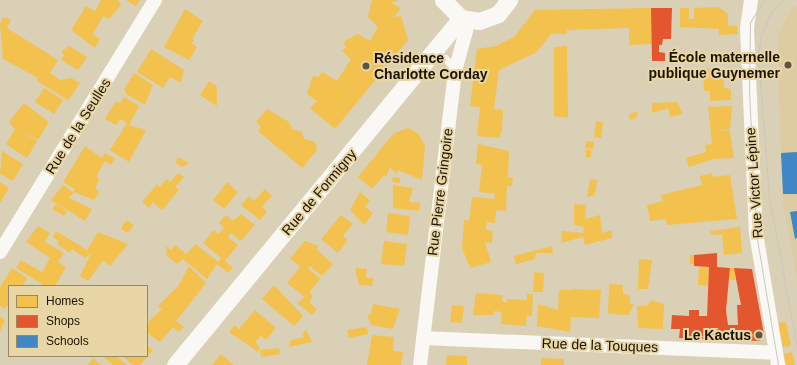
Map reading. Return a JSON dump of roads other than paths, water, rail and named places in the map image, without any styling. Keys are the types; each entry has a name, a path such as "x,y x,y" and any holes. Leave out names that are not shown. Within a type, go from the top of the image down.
{"street":[{"name":"Rue de la Seulles","path":"0,252 156,0"},
{"path":"443,0 465,19 489,18 509,0"},
{"name":"Rue Victor Lépine","path":"751,0 747,29 754,202 777,359"},
{"name":"Rue de Formigny","path":"175,365 429,60 465,19"},
{"name":"Rue Pierre Gringoire","path":"420,365 455,71 465,19"},
{"name":"Rue de la Touques","path":"423,338 777,359"}],"lane":[{"path":"429,60 445,58 455,71"}],"tram line":[{"path":"764,0 750,22 749,91 756,233 778,365"},
{"path":"783,0 772,11 761,35 758,56 769,196 797,349"}],"place":[{"name":"École maternelle publique Guynemer","path":"788,65"},
{"name":"Résidence Charlotte Corday","path":"366,66"},
{"name":"Le Kactus","path":"759,335"}]}
